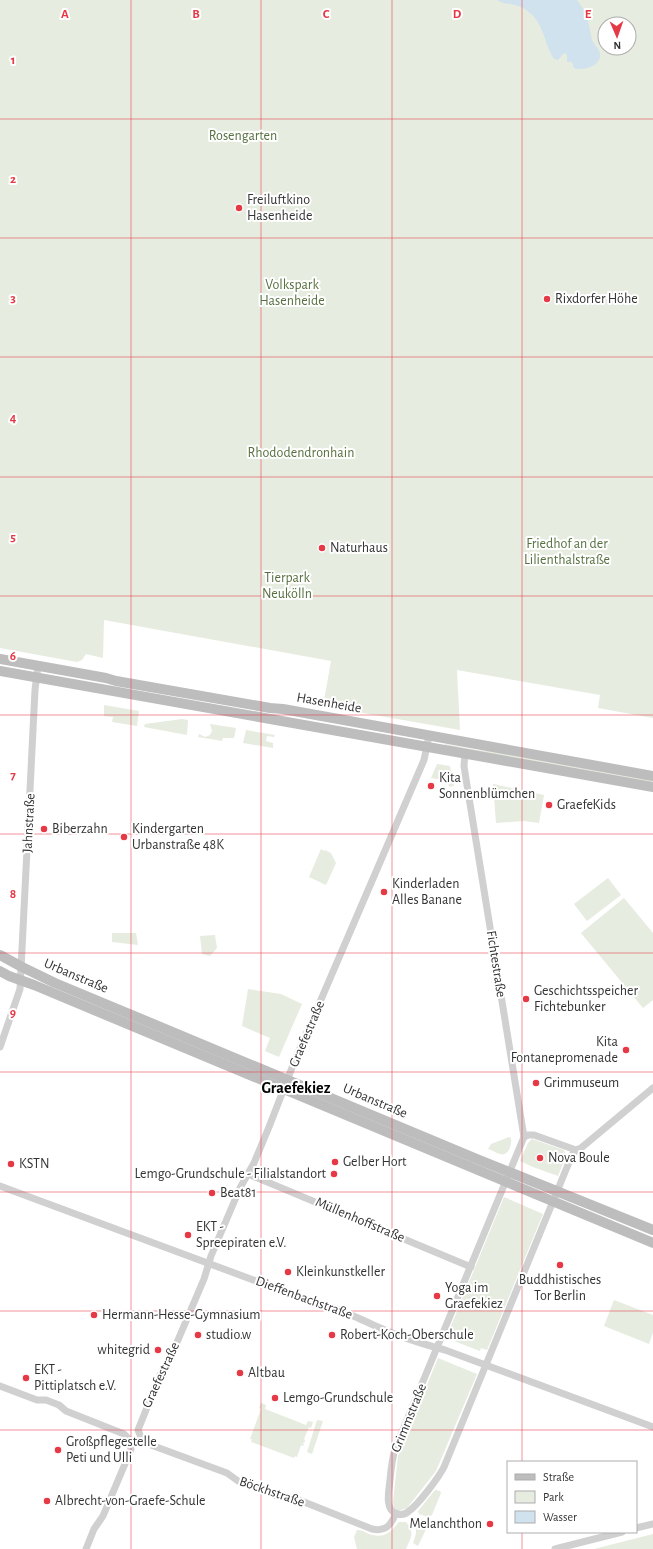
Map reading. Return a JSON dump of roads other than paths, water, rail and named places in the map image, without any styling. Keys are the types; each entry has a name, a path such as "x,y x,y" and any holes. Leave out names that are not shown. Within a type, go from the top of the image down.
{"main road":[{"name":"Hasenheide","path":"4,660 180,693 653,776"},
{"path":"3,671 4,660"},
{"name":"Hasenheide","path":"3,671 653,787"},
{"path":"390,740 392,729"},
{"name":"Urbanstraße","path":"0,955 22,968 63,987 286,1085"},
{"name":"Urbanstraße","path":"0,971 286,1085 508,1177 553,1202 653,1243"},
{"name":"Urbanstraße","path":"508,1177 558,1191 653,1230"}],"street":[{"name":"Jahnstraße","path":"0,1047 20,994 38,666"},
{"name":"Graefestraße","path":"142,1440 138,1433 138,1427 160,1375 169,1361 204,1279 211,1256 243,1181 254,1163 295,1060 424,760 428,747 429,736"},
{"name":"Fichtestraße","path":"465,753 464,766 468,793 524,1137"},
{"path":"396,1513 402,1514 411,1510 440,1475 572,1155 576,1150 581,1148 653,1088"},
{"path":"508,1177 524,1137 528,1135 534,1135 576,1150"},
{"name":"Müllenhoffstraße","path":"248,1174 471,1267"},
{"name":"Grimmstraße","path":"396,1513 391,1509 389,1502 393,1456 508,1177"},
{"name":"Dieffenbachstraße","path":"0,1186 96,1220 209,1265 318,1304 352,1314 367,1322 420,1343 486,1365 653,1427"},
{"path":"0,1386 37,1400 46,1400 59,1405 66,1411 127,1436 131,1442 131,1449 103,1516 94,1529 86,1549"},
{"name":"Böckhstraße","path":"142,1440 151,1445 227,1474 238,1481 276,1496 294,1498 372,1529 386,1529 391,1524 396,1513"},
{"path":"637,1528 653,1524"},
{"path":"555,1549 618,1533"}],"water":[{"path":"497,0 577,0 586,15 592,40 597,47 597,56 600,56 599,60 593,66 577,69 574,68 572,62 567,62 566,53 563,54 558,60 554,59 542,30 535,18 521,7"}],"place":[{"name":"Freiluftkino Hasenheide","path":"239,208"},
{"name":"Rixdorfer Höhe","path":"547,299"},
{"name":"Naturhaus","path":"322,548"},
{"name":"Kita Sonnenblümchen","path":"431,786"},
{"name":"GraefeKids","path":"549,805"},
{"name":"Biberzahn","path":"44,829"},
{"name":"Kindergarten Urbanstraße 48K","path":"124,837"},
{"name":"Kinderladen Alles Banane","path":"384,892"},
{"name":"Geschichtsspeicher Fichtebunker","path":"526,999"},
{"name":"Kita Fontanepromenade","path":"626,1050"},
{"name":"Grimmuseum","path":"536,1083"},
{"name":"Nova Boule","path":"540,1158"},
{"name":"Gelber Hort","path":"335,1162"},
{"name":"KSTN","path":"11,1164"},
{"name":"Lemgo-Grundschule - Filialstandort","path":"334,1174"},
{"name":"Beat81","path":"212,1193"},
{"name":"EKT - Spreepiraten e.V.","path":"188,1235"},
{"name":"Buddhistisches Tor Berlin","path":"560,1265"},
{"name":"Kleinkunstkeller","path":"288,1272"},
{"name":"Yoga im Graefekiez","path":"437,1296"},
{"name":"Hermann-Hesse-Gymnasium","path":"94,1315"},
{"name":"studio.w","path":"198,1335"},
{"name":"Robert-Koch-Oberschule","path":"332,1335"},
{"name":"whitegrid","path":"158,1350"},
{"name":"Altbau","path":"240,1373"},
{"name":"EKT - Pittiplatsch e.V.","path":"26,1378"},
{"name":"Lemgo-Grundschule","path":"275,1398"},
{"name":"Großpflegestelle Peti und Ulli","path":"58,1450"},
{"name":"Albrecht-von-Graefe-Schule","path":"47,1501"},
{"name":"Melanchthon","path":"490,1524"}],"district":[{"name":"Graefekiez","path":"296,1088"}],"park label":[{"name":"Rosengarten","path":"243,136"},
{"name":"Volkspark Hasenheide","path":"292,294"},
{"name":"Rhododendronhain","path":"301,453"},
{"name":"Friedhof an der Lilienthalstraße","path":"567,552"},
{"name":"Tierpark Neukölln","path":"287,586"}]}
